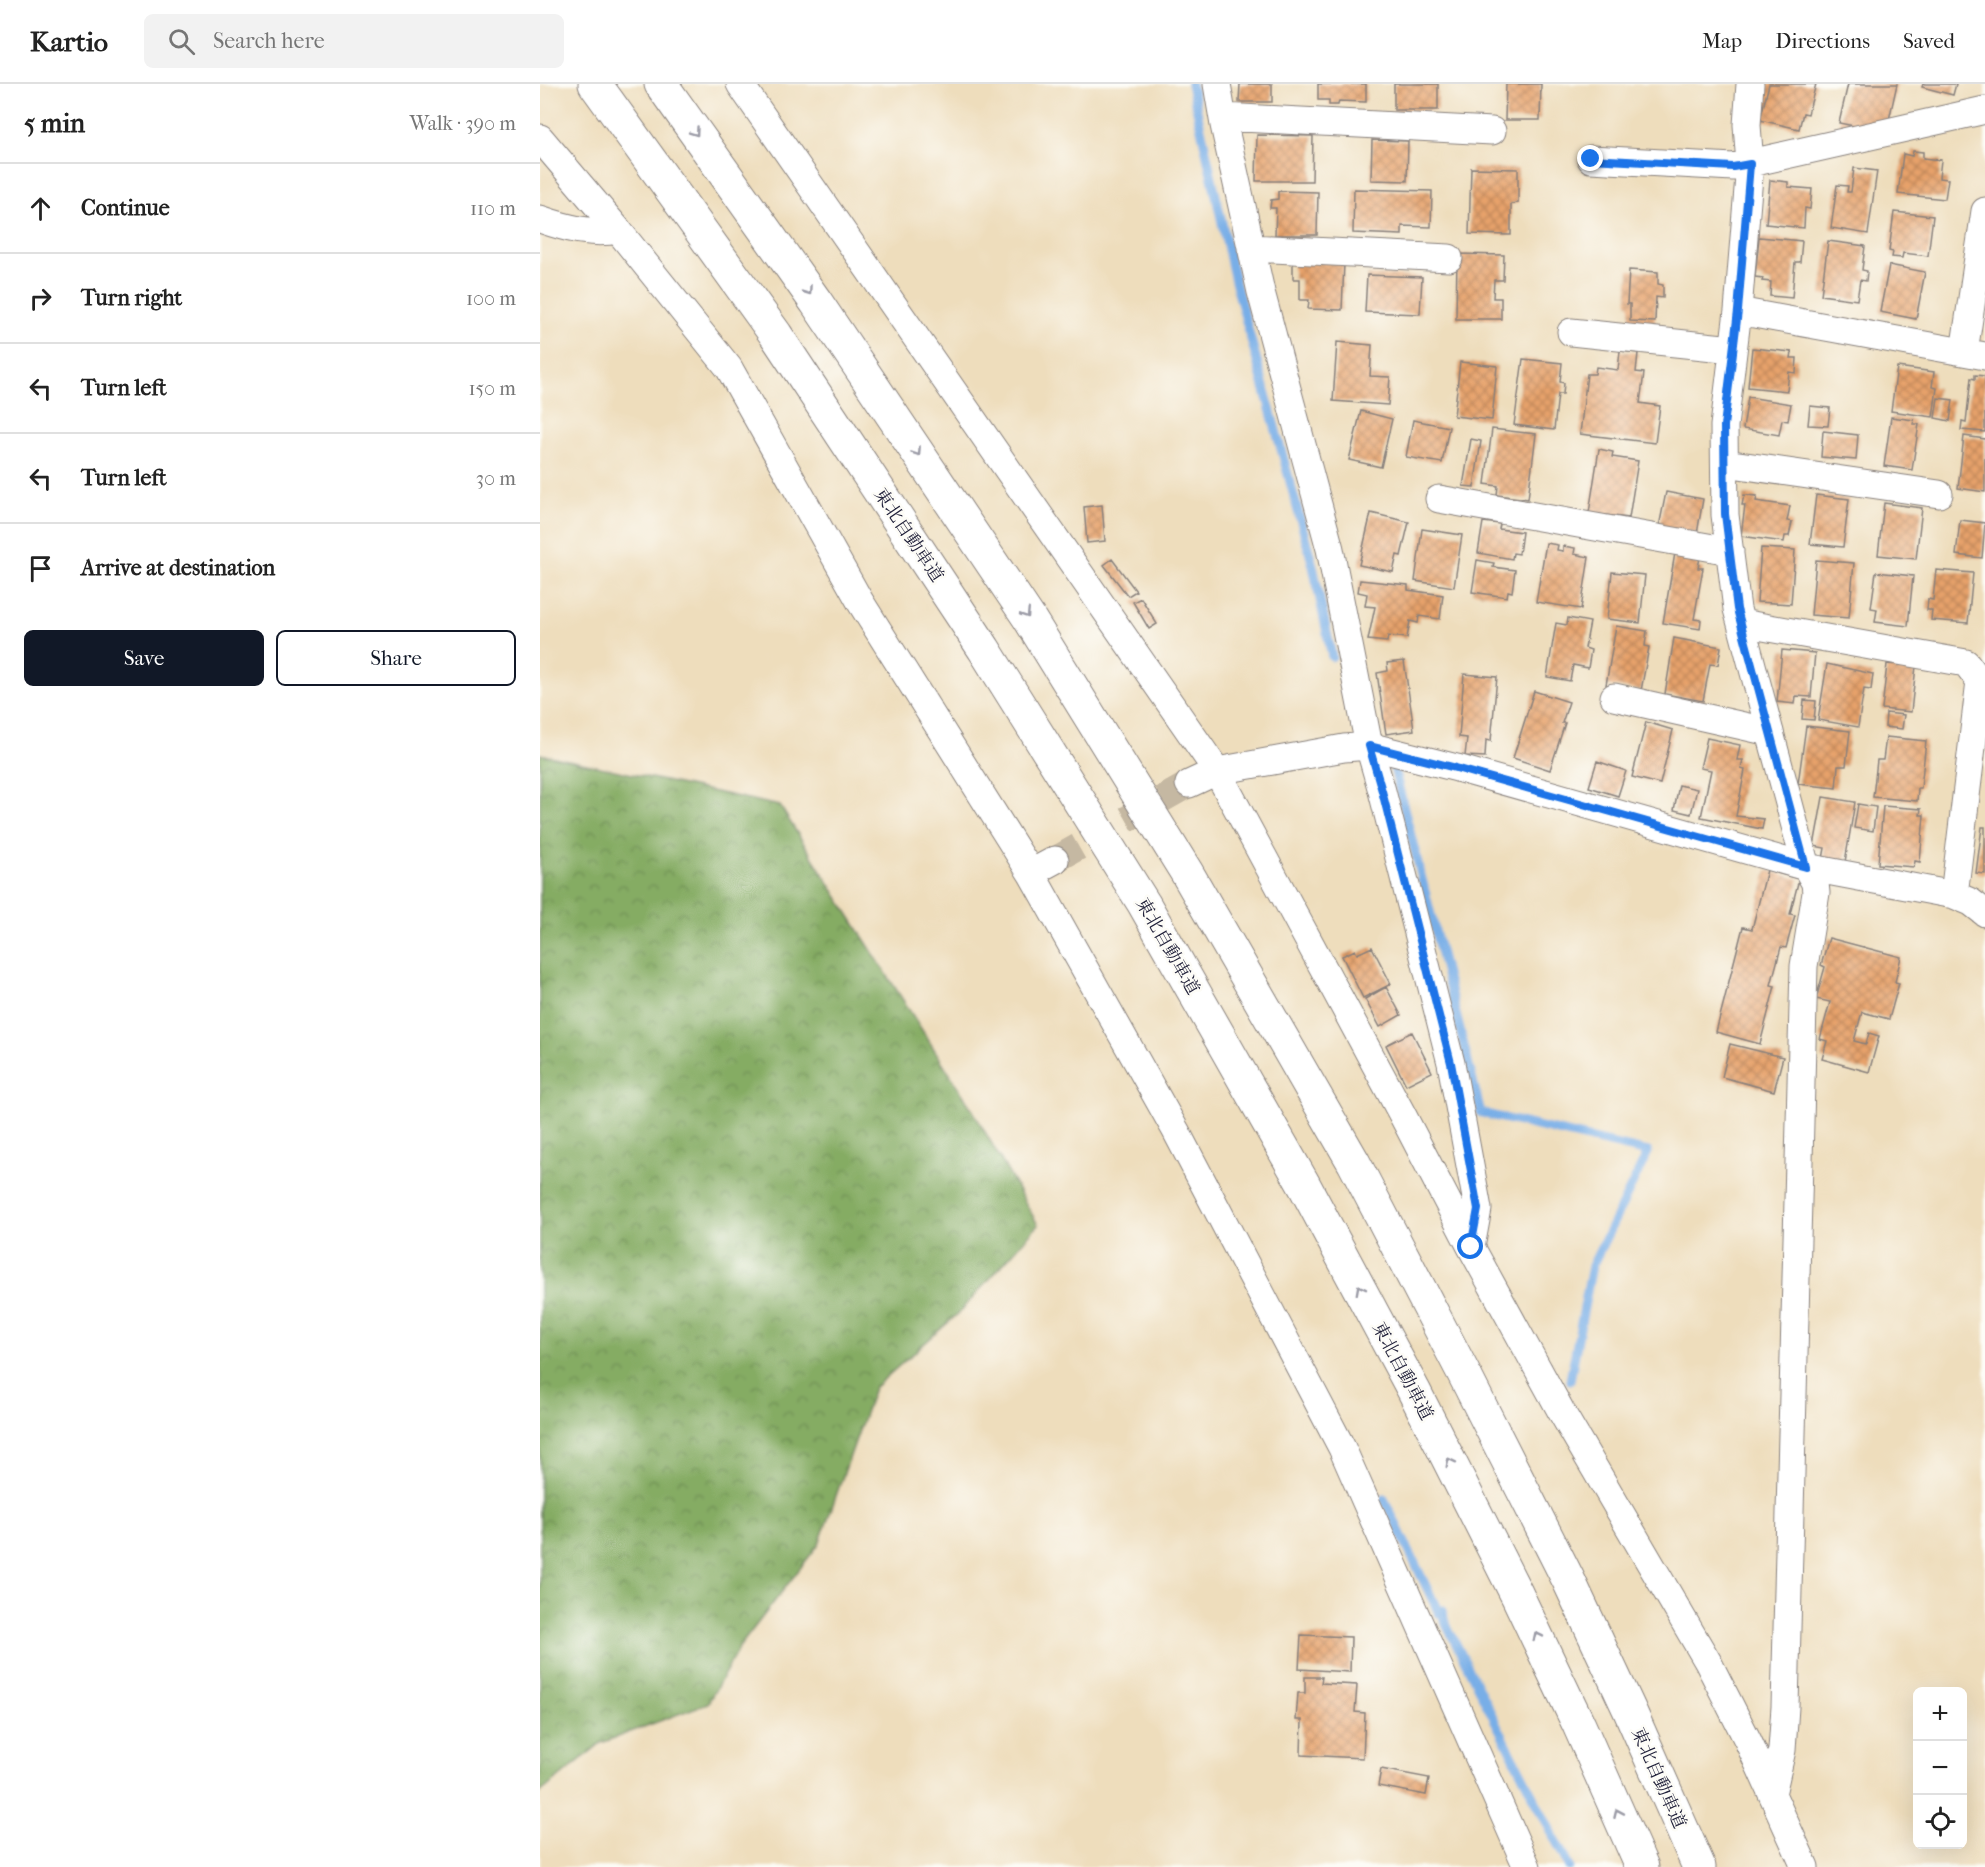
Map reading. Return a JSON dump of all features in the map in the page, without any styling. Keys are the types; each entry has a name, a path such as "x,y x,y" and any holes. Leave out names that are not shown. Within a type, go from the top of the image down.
{"highway":[{"name":"東北自動車道","path":"595,84 776,335 984,649 1144,904 1304,1185 1414,1391 1555,1675 1642,1867"},
{"name":"東北自動車道","path":"661,84 816,302 1022,608 1187,873 1354,1162 1462,1370 1568,1579 1699,1867"}],"street":[{"path":"740,84 1217,771 1561,1411 1708,1662 1748,1741 1805,1867"},
{"path":"1217,84 1261,292 1330,549 1369,746 1451,1063 1478,1209 1471,1247"},
{"path":"1750,84 1747,125 1750,164 1738,311 1724,426 1725,514 1737,609 1806,867 1815,883 1816,894 1804,966 1785,1707 1782,1750 1772,1794"},
{"path":"1591,159 1733,167 1985,110"},
{"path":"1223,117 1492,131"},
{"path":"540,138 618,230 729,368 861,603 1031,873 1176,1131 1342,1448 1527,1867"},
{"path":"1738,311 1974,354 1985,211"},
{"path":"540,219 582,231 602,233 618,230"},
{"path":"1251,248 1449,258"},
{"path":"1571,332 1733,349"},
{"path":"1725,463 1939,494"},
{"path":"1439,499 1730,551"},
{"path":"1741,623 1966,663 1980,681 1954,896"},
{"path":"1614,697 1770,732"},
{"path":"1189,784 1217,771 1344,748 1369,746 1456,768 1806,867 1964,898 1984,910"},
{"path":"1031,873 1055,860"}],"green space":[{"path":"540,754 780,806 972,1109 1038,1225 960,1312 874,1388 819,1544 740,1646 708,1703 601,1743 540,1793"}],"building":[{"path":"1240,84 1272,84 1272,102 1239,102"},
{"path":"1318,84 1366,84 1366,102 1339,101 1338,105 1329,105 1329,100 1318,100"},
{"path":"1394,84 1438,84 1438,110 1394,110"},
{"path":"1506,84 1541,84 1540,120 1505,120"},
{"path":"1769,84 1816,84 1808,114 1803,113 1799,129 1760,120"},
{"path":"1848,84 1897,84 1889,120 1859,127 1839,123"},
{"path":"1923,84 1956,84 1953,95 1922,87"},
{"path":"1257,135 1313,136 1312,181 1256,181"},
{"path":"1372,140 1408,141 1407,181 1371,180"},
{"path":"1913,151 1923,152 1923,158 1941,160 1939,178 1948,179 1945,199 1898,194 1903,154 1912,156"},
{"path":"1471,168 1518,169 1518,203 1511,204 1511,235 1469,234"},
{"path":"1854,168 1877,171 1868,234 1831,228 1837,185 1848,186 1847,192 1851,192"},
{"path":"1770,180 1788,182 1788,187 1812,189 1810,209 1805,208 1804,228 1766,224"},
{"path":"1354,189 1432,191 1431,227 1402,226 1402,235 1353,233"},
{"path":"1278,191 1318,192 1317,235 1275,235 1276,208 1270,208 1271,200 1278,199"},
{"path":"1894,212 1933,216 1928,256 1903,253 1902,258 1892,257 1893,252 1889,251"},
{"path":"1759,237 1802,241 1800,262 1795,262 1792,298 1770,296 1771,282 1755,277"},
{"path":"1828,241 1865,246 1862,270 1867,271 1866,281 1860,280 1857,300 1821,295"},
{"path":"1457,254 1504,255 1503,280 1494,280 1493,298 1501,298 1501,319 1456,319"},
{"path":"1293,261 1344,263 1342,310 1308,309 1309,300 1300,300 1300,279 1293,279"},
{"path":"1889,265 1925,272 1916,319 1880,312"},
{"path":"1629,270 1658,272 1658,284 1663,285 1663,298 1656,297 1655,322 1630,321 1630,304 1627,304"},
{"path":"1367,275 1422,277 1420,314 1365,312"},
{"path":"1337,342 1372,345 1370,376 1390,377 1388,405 1333,401"},
{"path":"1752,348 1792,352 1791,358 1797,358 1796,373 1789,372 1787,391 1748,387"},
{"path":"1620,351 1638,353 1636,372 1644,373 1640,403 1660,406 1655,443 1580,434 1587,374 1595,374 1596,367 1618,370"},
{"path":"1523,359 1562,363 1560,382 1564,383 1563,394 1558,394 1554,430 1514,425"},
{"path":"1460,362 1497,366 1492,420 1454,416"},
{"path":"1897,367 1934,372 1932,387 1937,388 1933,417 1891,411"},
{"path":"1975,375 1985,376 1985,432 1961,430 1962,421 1966,422 1971,378 1975,379"},
{"path":"1748,397 1791,404 1788,421 1782,420 1779,435 1743,429"},
{"path":"1938,398 1953,400 1950,421 1935,418"},
{"path":"1810,406 1830,408 1828,426 1808,425"},
{"path":"1361,411 1392,419 1381,467 1349,460"},
{"path":"1891,417 1914,420 1913,424 1919,424 1912,470 1884,466"},
{"path":"1413,420 1449,427 1442,463 1406,457"},
{"path":"1492,429 1536,434 1528,499 1497,495 1498,486 1485,484"},
{"path":"1823,431 1858,435 1856,460 1821,457"},
{"path":"1964,436 1985,439 1985,492 1958,488"},
{"path":"1471,439 1481,441 1474,487 1463,486"},
{"path":"1599,449 1613,452 1612,457 1638,461 1629,518 1589,513"},
{"path":"1666,492 1703,499 1697,534 1659,527"},
{"path":"1744,495 1757,496 1756,501 1790,506 1787,521 1792,522 1789,536 1785,536 1784,542 1741,536"},
{"path":"1816,495 1849,499 1843,547 1810,544"},
{"path":"1884,503 1922,508 1916,559 1878,555"},
{"path":"1102,505 1105,541 1087,543 1084,507"},
{"path":"1371,513 1409,522 1401,556 1397,555 1393,572 1359,565"},
{"path":"1960,520 1985,523 1982,558 1956,555"},
{"path":"1483,522 1500,524 1499,529 1522,532 1519,554 1513,553 1512,559 1478,553"},
{"path":"1422,529 1462,535 1454,587 1415,581"},
{"path":"1546,543 1558,545 1557,550 1563,551 1563,546 1575,548 1574,554 1589,557 1581,609 1536,602"},
{"path":"1761,548 1795,550 1791,604 1757,602"},
{"path":"1675,553 1700,557 1698,568 1703,568 1694,619 1701,620 1700,629 1663,623"},
{"path":"1112,559 1136,591 1128,596 1104,565"},
{"path":"1477,560 1494,563 1493,567 1515,570 1512,592 1508,591 1507,597 1472,592"},
{"path":"1816,560 1854,563 1849,618 1811,615"},
{"path":"1936,570 1973,573 1968,623 1931,620 1932,610 1927,610 1928,599 1933,600"},
{"path":"1612,572 1645,575 1640,623 1607,619"},
{"path":"1876,572 1913,576 1908,626 1875,622 1877,609 1871,608"},
{"path":"1360,580 1408,585 1408,590 1443,595 1440,619 1419,616 1418,623 1410,621 1407,638 1388,636 1387,642 1368,640 1375,607 1365,606 1367,594 1358,592"},
{"path":"1141,598 1157,624 1149,629 1133,602"},
{"path":"1568,618 1590,622 1585,648 1591,650 1588,668 1573,665 1570,681 1547,677 1556,623 1567,625"},
{"path":"1616,626 1647,631 1645,646 1649,647 1641,691 1606,685"},
{"path":"1674,638 1721,647 1718,665 1710,664 1703,701 1665,694"},
{"path":"1782,650 1815,653 1811,697 1796,696 1795,704 1777,702"},
{"path":"1404,661 1414,730 1386,734 1377,673 1388,671 1387,663"},
{"path":"1827,664 1873,674 1871,690 1864,689 1858,727 1818,720"},
{"path":"1887,664 1916,666 1911,712 1882,709"},
{"path":"1464,674 1497,677 1491,741 1486,740 1485,757 1465,756 1467,738 1459,737"},
{"path":"1534,691 1569,702 1550,770 1513,758"},
{"path":"1804,700 1816,701 1814,720 1802,719"},
{"path":"1886,713 1904,715 1902,729 1885,727"},
{"path":"1646,722 1673,730 1660,784 1632,777"},
{"path":"1806,726 1850,731 1846,766 1838,766 1836,788 1798,784"},
{"path":"1886,737 1926,741 1921,788 1918,788 1917,801 1873,797 1877,760 1883,760"},
{"path":"1707,738 1740,745 1737,760 1743,760 1741,769 1745,770 1736,816 1764,819 1762,829 1701,817 1711,770 1700,768"},
{"path":"1597,761 1626,771 1618,796 1589,787"},
{"path":"1679,785 1697,789 1691,814 1674,810"},
{"path":"1823,797 1855,802 1845,862 1823,859 1825,848 1814,846"},
{"path":"1858,804 1876,807 1873,831 1854,828"},
{"path":"1883,806 1921,809 1920,815 1924,815 1920,862 1915,861 1914,867 1878,864"},
{"path":"1982,827 1985,827 1985,874 1976,873"},
{"path":"1767,870 1799,879 1790,914 1795,915 1786,948 1781,947 1771,985 1775,986 1760,1044 1716,1032 1743,927 1752,929"},
{"path":"1829,938 1901,957 1895,982 1899,983 1889,1019 1862,1012 1854,1041 1866,1044 1869,1033 1879,1036 1869,1072 1822,1059 1827,1041 1820,1039 1830,1002 1816,999 1825,967 1821,965"},
{"path":"1372,947 1391,984 1363,998 1342,956 1355,950 1357,954"},
{"path":"1386,987 1401,1015 1380,1027 1365,999"},
{"path":"1412,1032 1432,1072 1406,1085 1386,1045"},
{"path":"1730,1044 1783,1057 1774,1091 1722,1077"},
{"path":"1301,1635 1351,1637 1350,1672 1299,1669"},
{"path":"1305,1677 1322,1677 1321,1683 1357,1685 1355,1712 1365,1713 1363,1758 1301,1755 1302,1720 1296,1720 1298,1693 1305,1693"},
{"path":"1381,1769 1429,1778 1426,1795 1378,1786"}],"waterway":[{"path":"1191,84 1235,281 1313,566 1332,657"},
{"path":"1394,768 1481,1113 1648,1152 1592,1266 1570,1380"},
{"path":"1384,1499 1439,1613 1443,1610 1444,1620 1569,1867"}],"tunnel":[{"path":"1055,860 1189,784"}],"route":[{"path":"1471,1247 1478,1209 1451,1063 1369,746 1456,768 1806,867 1737,609 1725,514 1724,426 1738,311 1750,164 1733,167 1591,159"}]}
